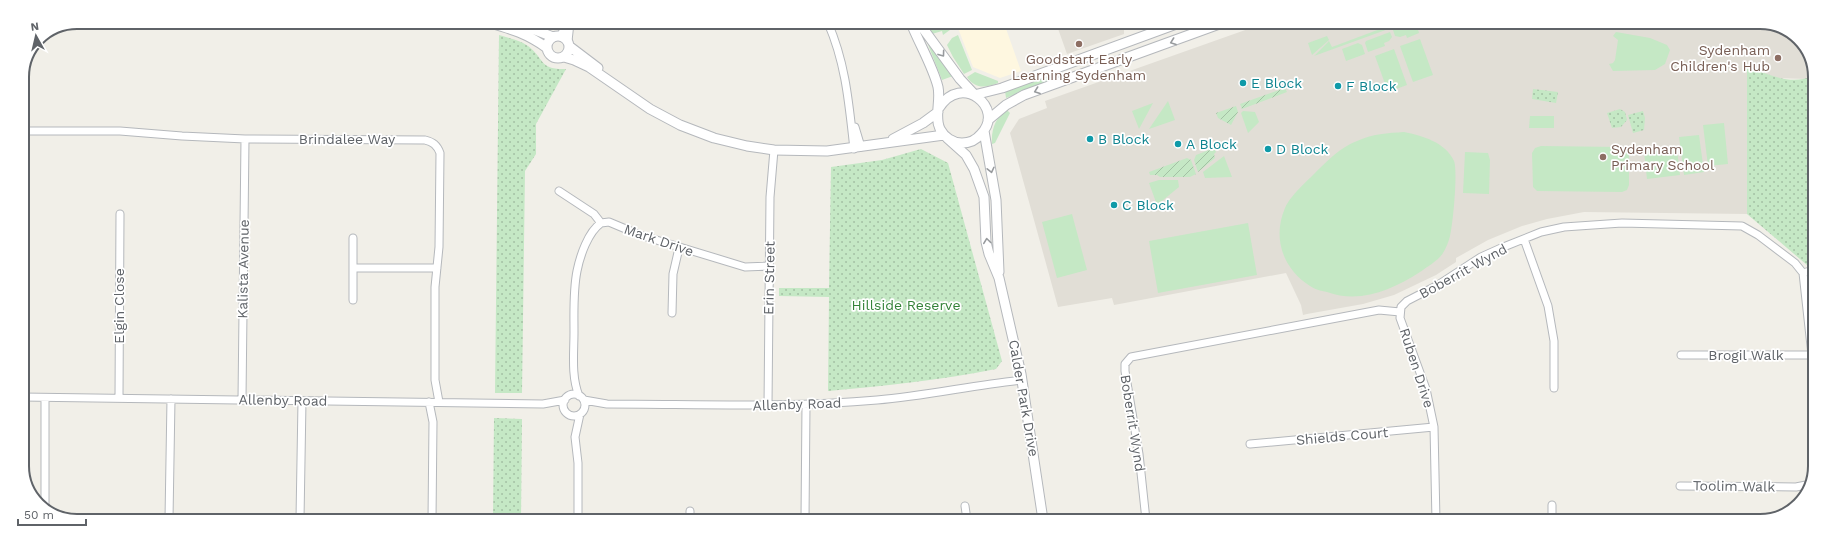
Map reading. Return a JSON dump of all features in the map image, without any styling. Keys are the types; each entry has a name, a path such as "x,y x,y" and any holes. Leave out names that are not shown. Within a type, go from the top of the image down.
{"street":[{"path":"513,29 532,37 547,48"},
{"path":"534,29 563,40 583,55 615,84"},
{"path":"564,57 568,52 563,40 567,29"},
{"path":"830,29 843,65 857,148"},
{"path":"913,29 938,87 938,124 946,136"},
{"path":"923,29 960,79 985,105 988,120"},
{"path":"886,142 924,123 939,110 944,100 950,95 958,92 974,95 1002,88 1162,29"},
{"path":"563,40 548,42 547,48 549,54 554,58 564,57 589,67 650,109 680,125 714,138 774,150 827,151 857,148 886,142 946,136 959,142 971,141 984,131 988,120 999,110 1014,100 1206,29"},
{"path":"1143,36 1148,51"},
{"path":"1063,66 1068,80"},
{"name":"Brindalee Way","path":"29,131 120,131 245,139 425,140 432,142 438,148 440,153 439,247 435,287 435,380 432,514"},
{"name":"Calder Park Drive","path":"984,131 996,200 999,278"},
{"name":"Calder Park Drive","path":"946,136 966,155 980,183 984,197 986,242 989,254 999,278 1021,377 1042,514"},
{"name":"Kalista Avenue","path":"242,399 245,139"},
{"name":"Erin Street","path":"768,406 770,197 774,150"},
{"path":"559,191 594,214 601,223 594,228 586,244 577,271 574,312 574,376 564,409 570,415 575,437 578,463 578,514"},
{"name":"Elgin Close","path":"119,398 120,214"},
{"name":"Mark Drive","path":"601,223 609,222 640,235 679,248 745,267 769,266"},
{"name":"Boberrit Wynd","path":"1145,514 1139,454 1125,371 1125,364 1131,357 1379,310 1400,312 1406,301 1438,285 1481,257 1524,239 1564,227 1622,223 1742,226 1758,235 1795,263 1803,273"},
{"path":"353,238 353,300"},
{"path":"1524,239 1548,306 1554,341 1554,388"},
{"path":"672,313 673,274 679,248"},
{"path":"353,268 437,268"},
{"path":"1808,272 1803,273 1808,319"},
{"name":"Ruben Drive","path":"1400,312 1403,328 1426,389 1434,428 1436,514"},
{"name":"Brogil Walk","path":"1681,355 1808,355"},
{"path":"574,376 581,398 582,412 575,437"},
{"name":"Allenby Road","path":"543,404 568,398 581,398 607,404 806,405 886,399 928,394 1021,377"},
{"name":"Allenby Road","path":"29,397 543,404 564,409"},
{"path":"45,501 46,398"},
{"path":"170,399 170,514"},
{"path":"300,514 302,401"},
{"name":"Allenby Road","path":"570,415 607,404"},
{"path":"805,514 806,405"},
{"name":"Shields Court","path":"1250,444 1434,428"},
{"name":"Toolim Walk","path":"1680,486 1796,487 1804,485"},
{"path":"1552,505 1552,514"},
{"path":"965,506 966,514"}],"shaded area":[{"path":"958,29 1006,29 1021,71 1000,78 973,67"},
{"name":"Goodstart Early Learning Sydenham","path":"1058,29 1124,29 1124,34 1067,54"},
{"path":"1248,29 1766,29 1781,34 1794,43 1802,53 1808,74 1808,78 1806,79 1776,78 1747,66 1747,214 1584,212 1547,219 1522,226 1488,240 1456,258 1456,262 1436,275 1394,295 1363,304 1303,315 1301,305 1286,273 1114,305 1112,298 1058,307 1010,133 1019,119 1047,108 1045,101"}],"green space":[{"path":"928,29 951,29 943,35 942,31 932,34"},
{"path":"1380,29 1388,29 1314,56 1329,41 1332,47"},
{"path":"1418,29 1419,33 1407,38 1406,35 1400,37 1395,36 1393,30"},
{"path":"1390,32 1392,37 1389,41 1384,43 1385,46 1368,52 1365,43 1366,41"},
{"path":"1616,32 1650,38 1667,45 1670,50 1665,64 1655,70 1613,71 1609,64 1613,63 1615,60 1618,40 1613,36"},
{"path":"499,35 525,44 547,66 557,69 566,69 536,124 536,154 525,171 522,393 495,393"},
{"path":"958,35 972,70 964,74 947,45 952,38"},
{"path":"1327,36 1329,40 1312,55 1308,43"},
{"path":"925,37 953,76 942,80"},
{"path":"1420,39 1433,75 1413,82 1400,46"},
{"path":"1358,43 1362,45 1365,54 1346,61 1342,49"},
{"path":"1394,49 1407,85 1388,92 1375,56"},
{"path":"1747,66 1779,78 1796,80 1808,78 1808,265 1747,214"},
{"path":"975,72 998,81 998,83 989,86 973,84 967,77"},
{"path":"1048,75 1050,81 1006,98 1005,91"},
{"path":"1285,88 1287,92 1242,109 1240,104"},
{"path":"1533,89 1558,92 1556,103 1532,99"},
{"path":"1168,101 1175,120 1149,129"},
{"path":"1153,103 1139,129 1132,111"},
{"path":"1236,106 1238,112 1231,125 1218,118 1216,113"},
{"path":"1620,109 1625,112 1627,120 1621,127 1612,128 1607,113"},
{"path":"1007,110 1010,113 995,143 992,144 993,128 1000,116"},
{"path":"1243,111 1255,112 1259,122 1248,133 1241,113"},
{"path":"1643,111 1645,118 1644,130 1633,133 1628,115"},
{"path":"1530,116 1554,116 1554,128 1529,128"},
{"path":"1724,123 1728,164 1708,166 1703,125"},
{"path":"1404,132 1433,141 1445,149 1454,161 1455,198 1450,238 1443,253 1433,263 1409,279 1387,289 1364,296 1339,295 1312,287 1293,271 1282,252 1280,241 1281,219 1287,203 1321,167 1335,154 1346,147 1374,135"},
{"path":"1699,135 1704,172 1684,175 1679,137"},
{"path":"1541,146 1626,148 1629,153 1629,185 1627,190 1622,192 1537,191 1533,187 1532,153 1535,148"},
{"path":"1214,148 1216,152 1214,154 1215,158 1198,172 1194,160 1196,155"},
{"name":"Hillside Reserve","path":"921,149 948,163 1002,361 996,369 975,373 912,382 828,391 829,297 779,296 779,288 829,288 831,167 882,160"},
{"path":"1677,149 1680,175 1647,179 1644,152"},
{"path":"1465,152 1488,153 1490,160 1489,194 1463,193"},
{"path":"1224,156 1232,177 1205,178 1203,172"},
{"path":"1187,158 1191,160 1196,174 1190,177 1160,177 1157,175 1150,175 1149,172"},
{"path":"1159,180 1178,180 1179,187 1157,205 1149,183"},
{"path":"1072,214 1087,270 1057,278 1042,222"},
{"path":"1248,223 1257,275 1158,293 1149,241"},
{"path":"494,418 522,419 521,514 493,514"}],"place":[{"name":"Goodstart Early Learning Sydenham","path":"1079,44"},
{"name":"Sydenham Children's Hub","path":"1778,58"},
{"name":"E Block","path":"1243,83"},
{"name":"F Block","path":"1338,86"},
{"name":"B Block","path":"1090,139"},
{"name":"A Block","path":"1178,144"},
{"name":"D Block","path":"1268,149"},
{"name":"Sydenham Primary School","path":"1603,157"},
{"name":"C Block","path":"1114,205"}]}
